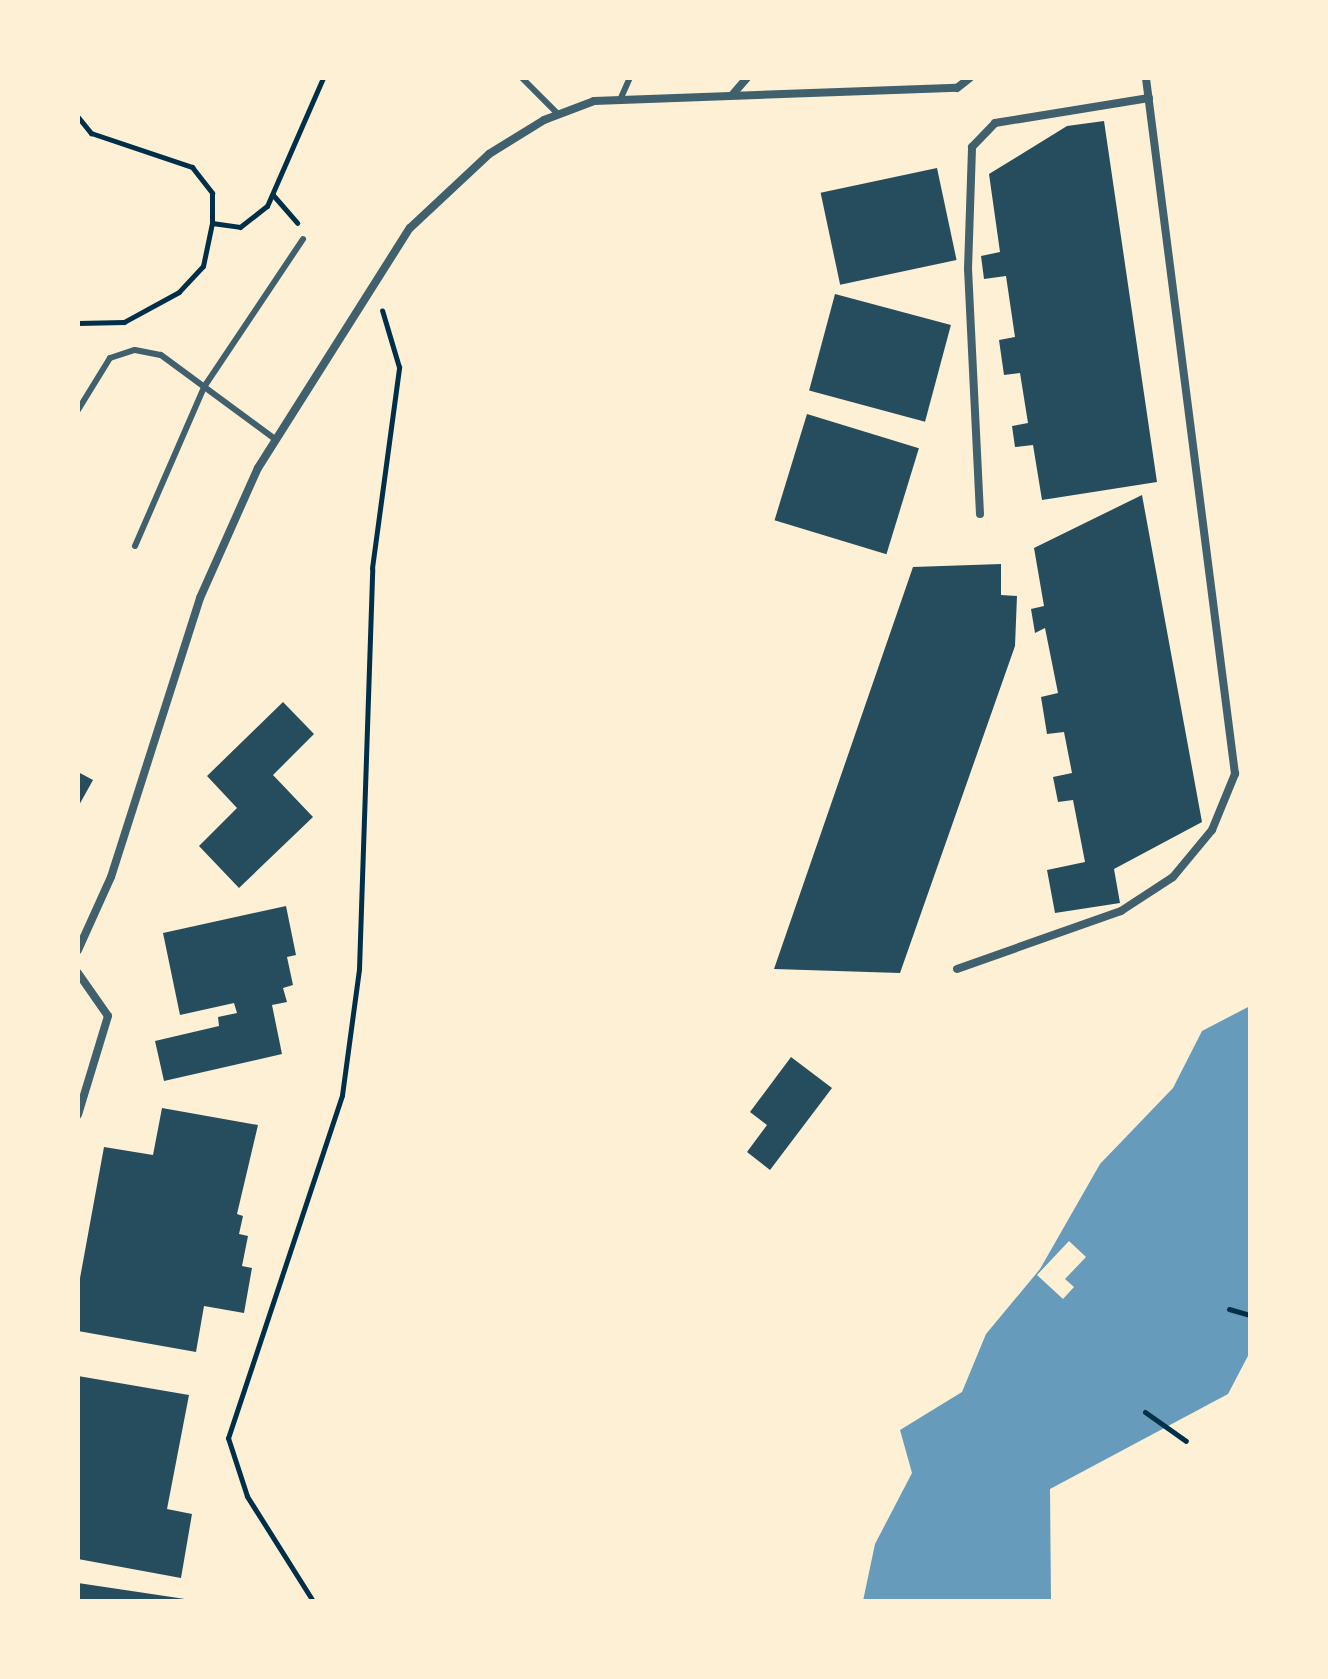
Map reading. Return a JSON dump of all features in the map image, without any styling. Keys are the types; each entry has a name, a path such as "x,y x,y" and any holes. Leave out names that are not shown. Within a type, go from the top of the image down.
{"street":[{"path":"733,94 747,78"},
{"path":"78,950 111,877 200,598 275,439 421,218 489,154 558,114 620,100 957,88 970,78"},
{"path":"957,969 1121,911 1173,877 1212,830 1235,774 1146,78"},
{"path":"980,514 968,269 972,147 995,123 1149,98"},
{"path":"78,973 108,1016 78,1115"}],"lane":[{"path":"522,78 558,114"},
{"path":"620,100 630,78"},
{"path":"135,546 204,387 303,239"},
{"path":"78,410 110,358 135,350 161,355 275,439"}],"path":[{"path":"212,223 240,227 273,195 323,78"},
{"path":"78,117 91,133 192,167 212,193 212,223 203,266 179,292 124,322 78,323"},
{"path":"273,195 294,213 303,239"},
{"path":"313,1601 247,1496 228,1438 342,1095 359,969 372,568 399,367 372,288"},
{"path":"1229,1309 1250,1315"},
{"path":"1145,1412 1186,1441"}],"water":[{"path":"1250,1006 1250,1352 1228,1394 1050,1489 1051,1601 863,1601 875,1544 912,1473 900,1430 962,1392 986,1334 1040,1269 1100,1164 1173,1088 1202,1031"}],"pier":[{"path":"1069,1241 1086,1257 1065,1279 1074,1287 1063,1299 1037,1275"}],"building":[{"path":"1104,121 1157,482 1042,500 1033,445 1015,447 1012,426 1028,423 1020,373 1004,375 999,340 1015,337 1006,276 984,279 981,256 1000,252 989,174 1067,126"},
{"path":"937,168 957,260 840,285 821,193"},
{"path":"835,294 951,325 925,422 809,391"},
{"path":"807,414 919,448 886,554 775,520"},
{"path":"1142,495 1202,822 1114,869 1120,903 1055,913 1047,870 1085,862 1073,800 1058,802 1053,777 1072,773 1064,732 1047,734 1041,697 1058,693 1045,628 1035,633 1031,609 1044,606 1034,548"},
{"path":"1001,564 1001,595 1017,596 1015,646 900,973 774,969 913,567"},
{"path":"283,702 314,734 273,775 313,817 239,888 199,846 237,808 207,776"},
{"path":"78,772 93,780 78,807"},
{"path":"286,906 296,955 287,957 293,985 283,988 287,1002 272,1005 282,1054 164,1081 155,1041 219,1026 218,1017 237,1013 234,1003 180,1015 163,933"},
{"path":"791,1057 832,1088 770,1170 747,1152 767,1125 750,1112"},
{"path":"162,1108 258,1125 237,1214 243,1216 239,1234 248,1236 242,1266 252,1268 244,1313 204,1306 196,1352 78,1331 78,1289 104,1147 153,1155"},
{"path":"78,1376 189,1395 167,1509 192,1514 181,1578 78,1559"},
{"path":"78,1583 185,1599 185,1601 78,1601"}]}
